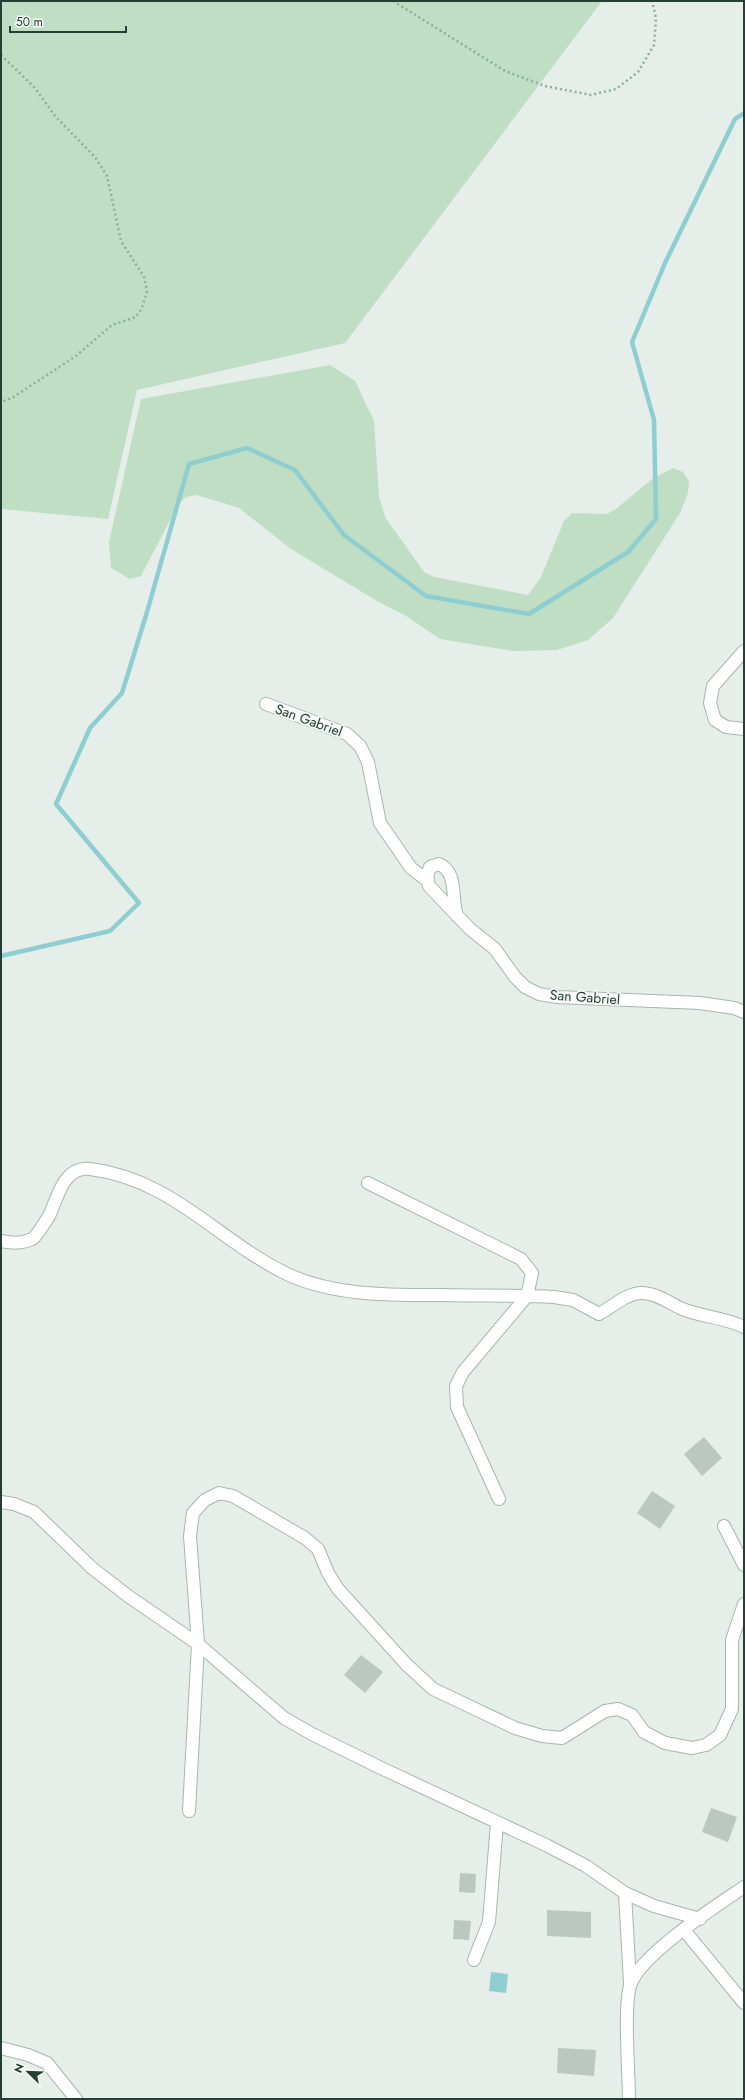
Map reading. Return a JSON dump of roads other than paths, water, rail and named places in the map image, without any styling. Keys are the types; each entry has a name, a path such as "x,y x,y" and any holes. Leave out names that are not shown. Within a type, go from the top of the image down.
{"street":[{"path":"744,651 713,686 710,704 715,720 726,728 744,728"},
{"name":"San Gabriel","path":"266,704 347,734 360,746 368,762 380,823 412,868 428,881 429,886 457,916 495,949 515,977 526,987 539,994 556,997 700,1004 734,1008 744,1012"},
{"path":"428,881 427,876 430,867 439,864 446,867 452,877 453,904 457,916"},
{"path":"1,1242 18,1243 34,1239 49,1217 65,1180 74,1172 87,1169 108,1172 143,1182 173,1198 250,1252 281,1270 318,1285 376,1295 554,1297 573,1300 599,1314 625,1298 642,1293 660,1297 680,1308 699,1315 744,1327"},
{"path":"368,1183 521,1259 532,1273 527,1296 463,1372 456,1386 457,1406 499,1499"},
{"path":"189,1811 198,1644 190,1536 193,1514 205,1500 219,1493 233,1496 305,1538 318,1549 328,1573 338,1589 406,1664 433,1688 514,1728 542,1736 562,1738 605,1711 618,1709 632,1715 644,1732 665,1743 692,1748 706,1745 720,1735 732,1709 732,1640 744,1604"},
{"path":"1,1502 14,1504 34,1512 92,1568 128,1596 198,1644 284,1718 312,1734 381,1768 498,1822 586,1866 625,1893 654,1906 700,1919"},
{"path":"724,1526 744,1565"},
{"path":"474,1960 489,1922 498,1822"},
{"path":"630,1984 648,1958 744,1887"},
{"path":"625,1893 630,1984 628,2009 629,2099"},
{"path":"684,1930 744,2003"},
{"path":"1,2048 28,2055 47,2063 76,2099"}],"water":[{"path":"491,1972 508,1974 506,1993 489,1991"}],"waterway":[{"path":"1,956 110,931 139,903 56,804 90,728 122,693 147,612 189,464 247,448 295,470 344,535 426,596 529,614 628,552 656,519 654,420 632,342 665,263 735,119 744,113"}]}
